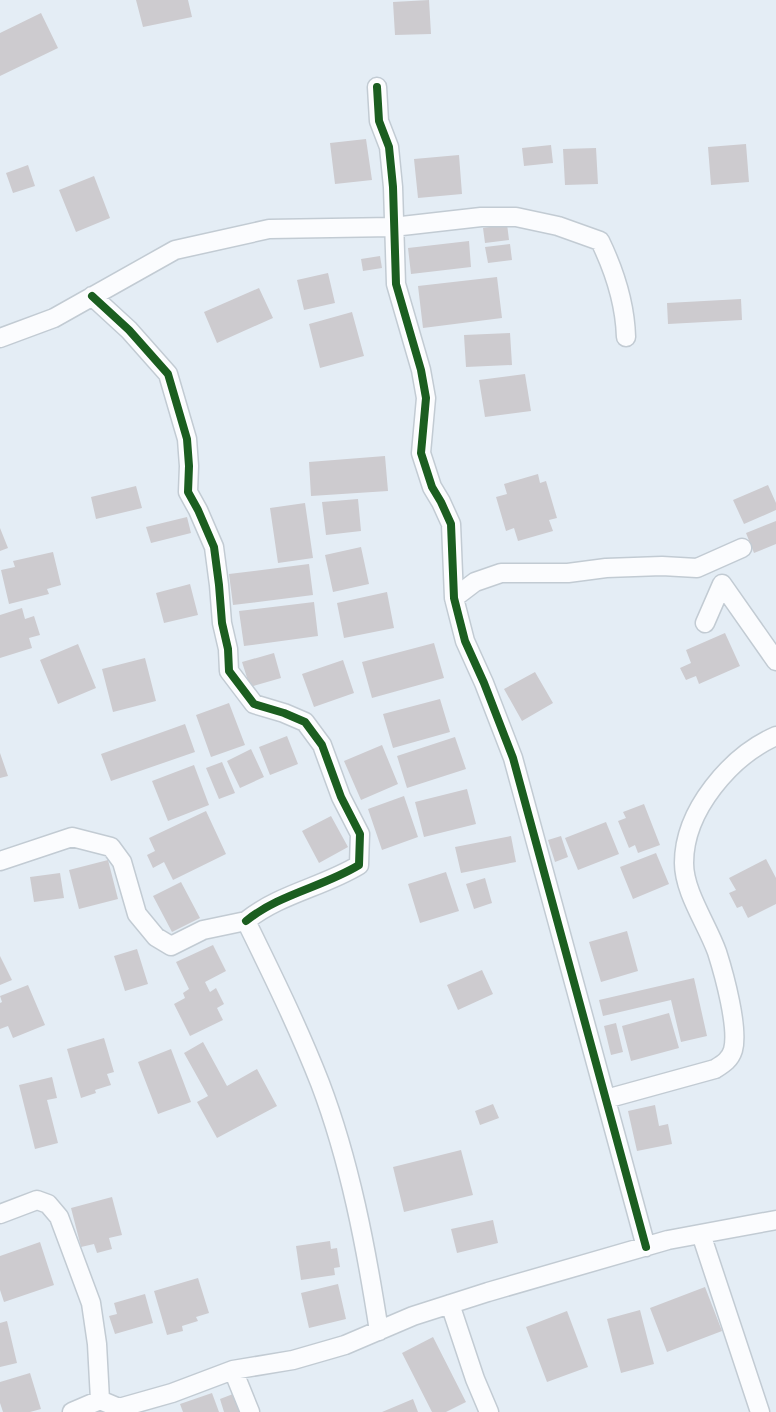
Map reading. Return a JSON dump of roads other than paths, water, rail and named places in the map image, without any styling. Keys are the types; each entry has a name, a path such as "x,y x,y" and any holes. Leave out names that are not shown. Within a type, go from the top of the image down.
{"street":[{"path":"377,87 378,121 389,147 393,187 396,284 422,370 426,398 421,453 432,487 451,524 454,598 465,641 513,758 646,1247"},
{"path":"0,338 54,318 175,250 268,229 393,227 481,217 516,216 558,226 600,241 615,273 626,319 626,337"},
{"path":"0,861 72,837 111,847 122,862 137,914 156,937 171,946 203,930 246,921 258,911 289,895 340,877 359,865 360,834 341,797 322,745 305,722 254,704 229,671 214,547 188,492 187,439 168,374 129,330 92,296"},
{"path":"454,598 475,582 501,573 568,573 606,568 654,566 697,568 742,548"},
{"path":"705,623 722,584 776,662"},
{"path":"606,1099 715,1069 727,1061 733,1051 734,1021 717,952 686,881 684,863 687,839 708,793 730,766 753,748 776,736"},
{"path":"246,921 275,979 320,1084 342,1154 363,1234 379,1331"},
{"path":"0,1214 37,1200 48,1204 59,1217 91,1303 98,1353 100,1400"},
{"path":"100,1400 119,1410 233,1370 293,1360 345,1345 413,1316 646,1247 776,1220"},
{"path":"701,1234 760,1412"},
{"path":"450,1304 489,1412"},
{"path":"233,1370 250,1412"},
{"path":"72,1412 100,1400"}]}
